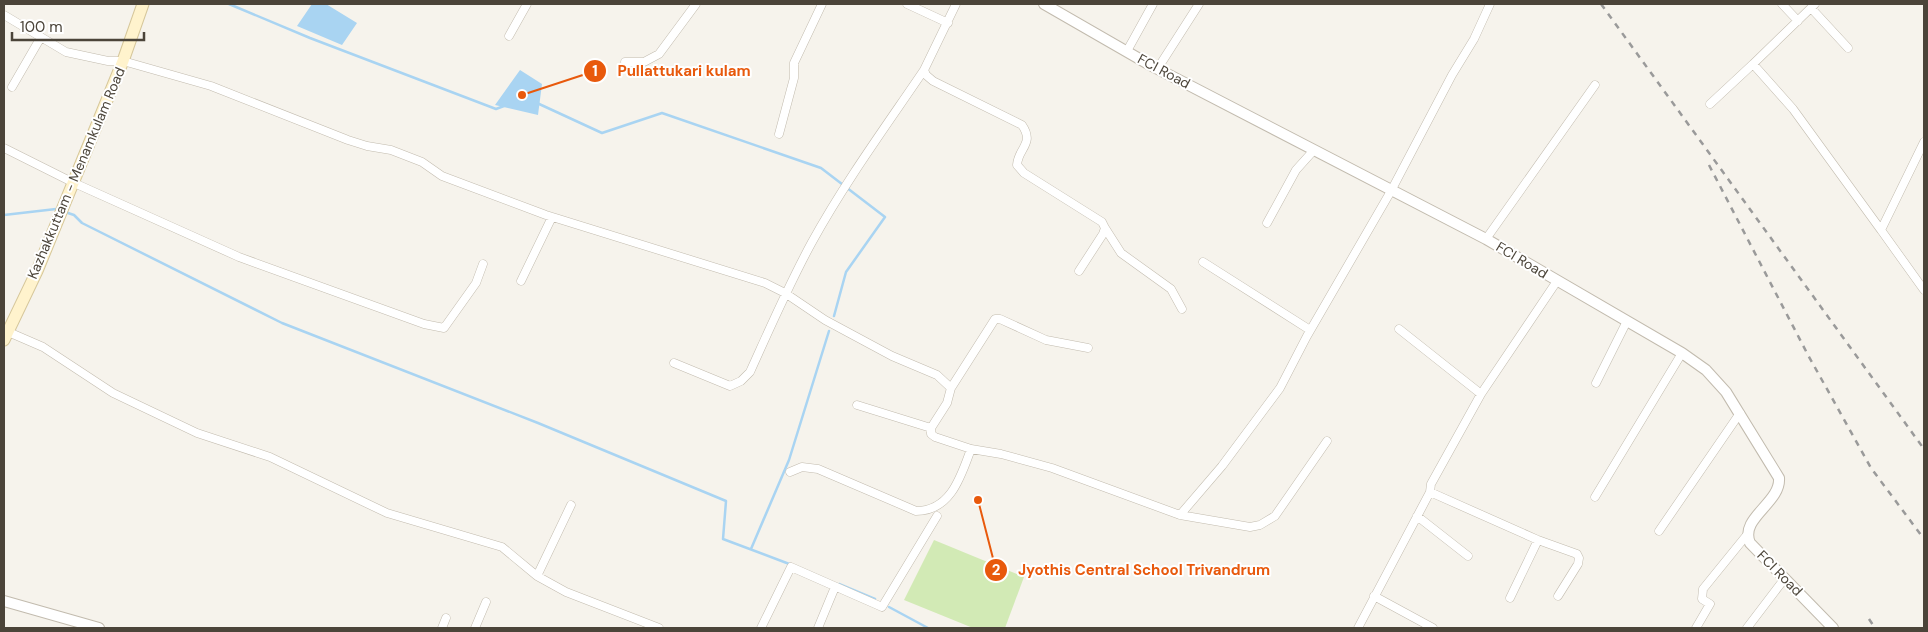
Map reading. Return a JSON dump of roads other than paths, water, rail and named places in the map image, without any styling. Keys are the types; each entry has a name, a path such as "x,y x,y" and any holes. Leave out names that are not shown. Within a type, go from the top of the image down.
{"main road":[{"name":"Kazhakkuttam - Menamkulam Road","path":"5,334 37,271 144,4"}],"street":[{"path":"509,36 527,4"},
{"path":"625,62 644,62 659,54 696,4"},
{"path":"779,134 794,78 794,62 822,4"},
{"path":"907,4 948,23"},
{"path":"674,363 730,386 741,381 750,372 785,292 813,240 858,168 924,70 956,4"},
{"name":"FCI Road","path":"1044,4 1158,68 1486,239 1682,353 1706,370 1726,392 1779,478 1780,486 1774,498 1753,522 1746,536 1750,543 1834,628"},
{"path":"1127,51 1153,4"},
{"path":"1158,68 1199,4"},
{"path":"1180,515 1222,466 1280,388 1310,330 1392,191 1452,75 1474,39 1490,4"},
{"path":"1782,4 1798,21"},
{"path":"1710,104 1813,6 1848,48"},
{"path":"4,15 66,52 108,61 123,60 211,86 278,114 357,143 391,150 422,162 442,176 552,217 717,268 785,292 842,329 892,356 937,375 951,388"},
{"path":"12,87 41,37"},
{"path":"1753,64 1793,108 1924,290"},
{"path":"924,70 926,75 933,81 1022,125 1027,133 1028,141 1017,159 1017,165 1024,173 1102,222 1121,253 1171,289 1182,308"},
{"path":"1486,239 1595,85"},
{"path":"1882,230 1924,142"},
{"path":"4,148 72,182 239,257 424,324 444,328 476,283 483,264"},
{"path":"1267,223 1296,170 1314,150"},
{"path":"521,281 552,217"},
{"path":"1078,271 1105,228"},
{"path":"1203,262 1310,330"},
{"path":"1358,628 1430,492 1431,484 1481,394 1557,281"},
{"path":"1088,348 1046,340 1000,318 994,319 951,388 948,403 931,428 931,434 935,438 971,449 1052,468 1180,515 1237,526 1260,525 1275,516 1327,441"},
{"path":"1596,383 1628,322"},
{"path":"1399,329 1481,394"},
{"path":"5,334 43,347 113,393 197,433 270,457 387,513 502,547 537,576 566,592 659,628"},
{"path":"1595,497 1682,353"},
{"path":"857,405 931,428"},
{"path":"1659,532 1740,413"},
{"path":"790,472 802,467 818,469 916,511 927,511 953,494 971,449"},
{"path":"1430,492 1538,540 1577,554 1579,558 1578,564 1558,596"},
{"path":"537,576 571,505"},
{"path":"760,628 791,567 882,607 937,516"},
{"path":"1417,516 1468,556"},
{"path":"1696,628 1710,604 1702,598 1703,589 1746,536"},
{"path":"1510,598 1538,540"},
{"path":"1747,628 1785,578"},
{"path":"818,628 835,586"},
{"path":"1374,596 1433,628"},
{"path":"4,601 99,628"},
{"path":"475,628 486,602"},
{"path":"442,628 446,618"}],"water":[{"path":"312,4 326,4 357,23 342,45 297,26"},
{"path":"520,70 542,84 538,115 495,105"}],"waterway":[{"path":"229,4 310,38 496,109 504,106"},
{"path":"537,103 602,133 662,113 821,168 885,217 846,272 834,316"},
{"path":"4,215 56,209"},
{"path":"68,213 74,215 82,223 282,323 538,423 726,501 723,539 792,565"},
{"path":"751,549 789,460 829,331"},
{"path":"839,584 875,599"},
{"path":"889,607 928,628"}],"railway":[{"path":"1601,4 1924,449"},
{"path":"1709,165 1808,355 1871,468 1924,539"},
{"path":"1869,619 1875,628"}],"place":[{"name":"Pullattukari kulam","path":"522,95"},
{"name":"Jyothis Central School Trivandrum","path":"978,500"}]}
